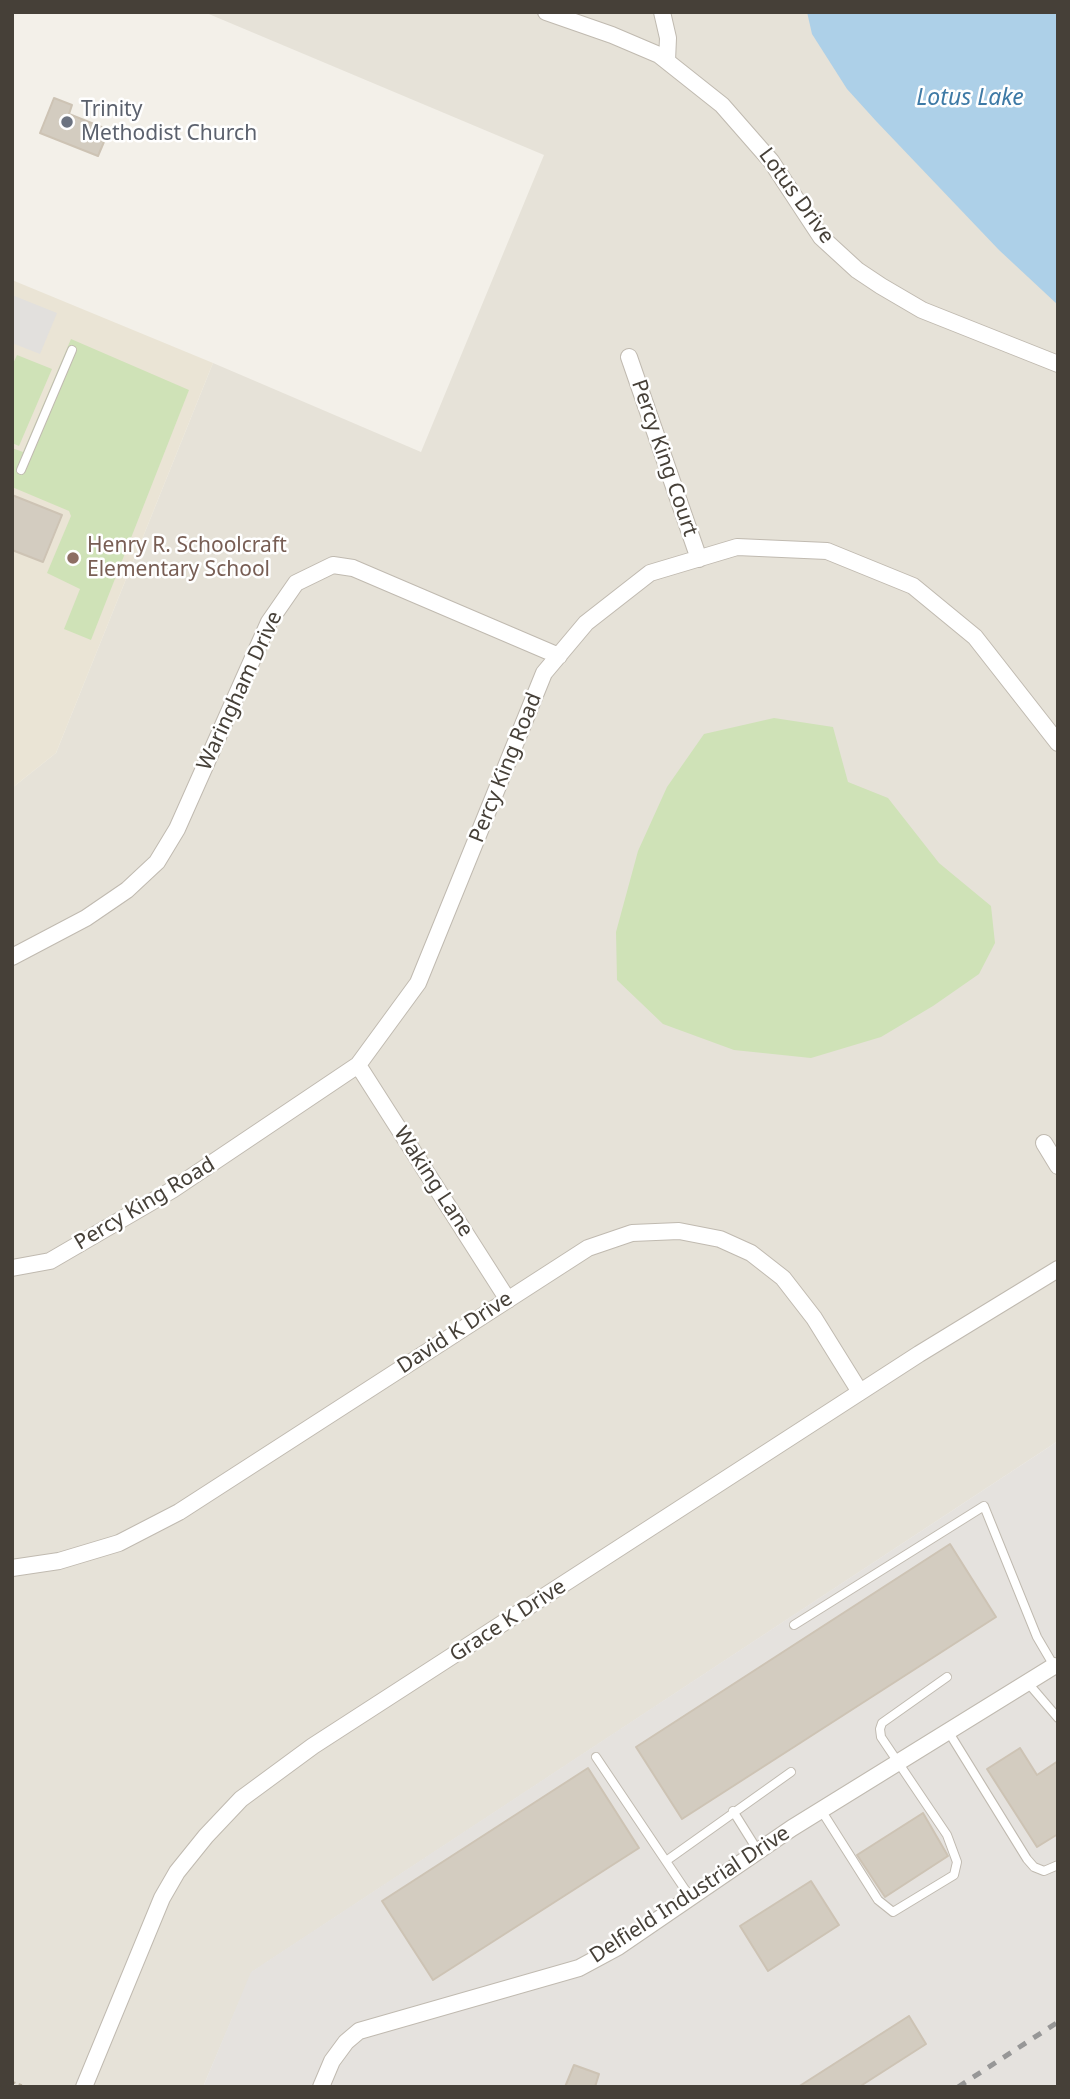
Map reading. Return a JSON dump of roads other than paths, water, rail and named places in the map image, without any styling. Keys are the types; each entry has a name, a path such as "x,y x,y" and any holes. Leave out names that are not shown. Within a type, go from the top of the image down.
{"street":[{"name":"Lotus Drive","path":"546,12 612,35 667,61 722,105 746,129 821,237 857,270 922,310 1058,364"},
{"path":"662,12 668,38 667,61"},
{"name":"Percy King Court","path":"629,357 698,559"},
{"name":"Percy King Road","path":"12,1268 50,1261 173,1190 358,1065 418,983 544,673 586,623 650,573 737,547 827,551 913,586 975,637 1055,734"},
{"name":"Waringham Drive","path":"12,957 86,918 127,890 157,862 177,829 269,622 296,583 333,565 353,568 559,656"},
{"name":"Waking Lane","path":"358,1065 508,1300"},
{"path":"1044,1143 1058,1166"},
{"name":"David K Drive","path":"12,1568 59,1561 119,1543 179,1512 588,1248 632,1233 679,1231 720,1240 751,1253 783,1278 814,1318 860,1392"},
{"name":"Grace K Drive","path":"84,2087 162,1898 177,1872 241,1799 313,1746 860,1392 1058,1269"},
{"name":"Delfield Industrial Drive","path":"321,2087 339,2052 359,2031 579,1968 618,1947 821,1810 1054,1666"}],"lane":[{"path":"21,470 72,350"},
{"path":"794,1625 984,1506 1037,1637 1054,1666"},
{"path":"821,1810 878,1900 893,1912 954,1875 957,1862 947,1835 881,1737 882,1723 947,1677"},
{"path":"1028,1683 1058,1718"},
{"path":"948,1731 1027,1859 1034,1867 1044,1871 1058,1865"},
{"path":"596,1757 690,1897"},
{"path":"666,1861 791,1772"},
{"path":"733,1811 758,1851"}],"water":[{"name":"Lotus Lake","path":"807,12 1058,12 1058,305 999,250 847,89 812,34"}],"railway":[{"path":"958,2087 1058,2022"}],"place":[{"name":"Trinity Methodist Church","path":"67,122"},
{"name":"Henry R. Schoolcraft Elementary School","path":"73,558"}]}
